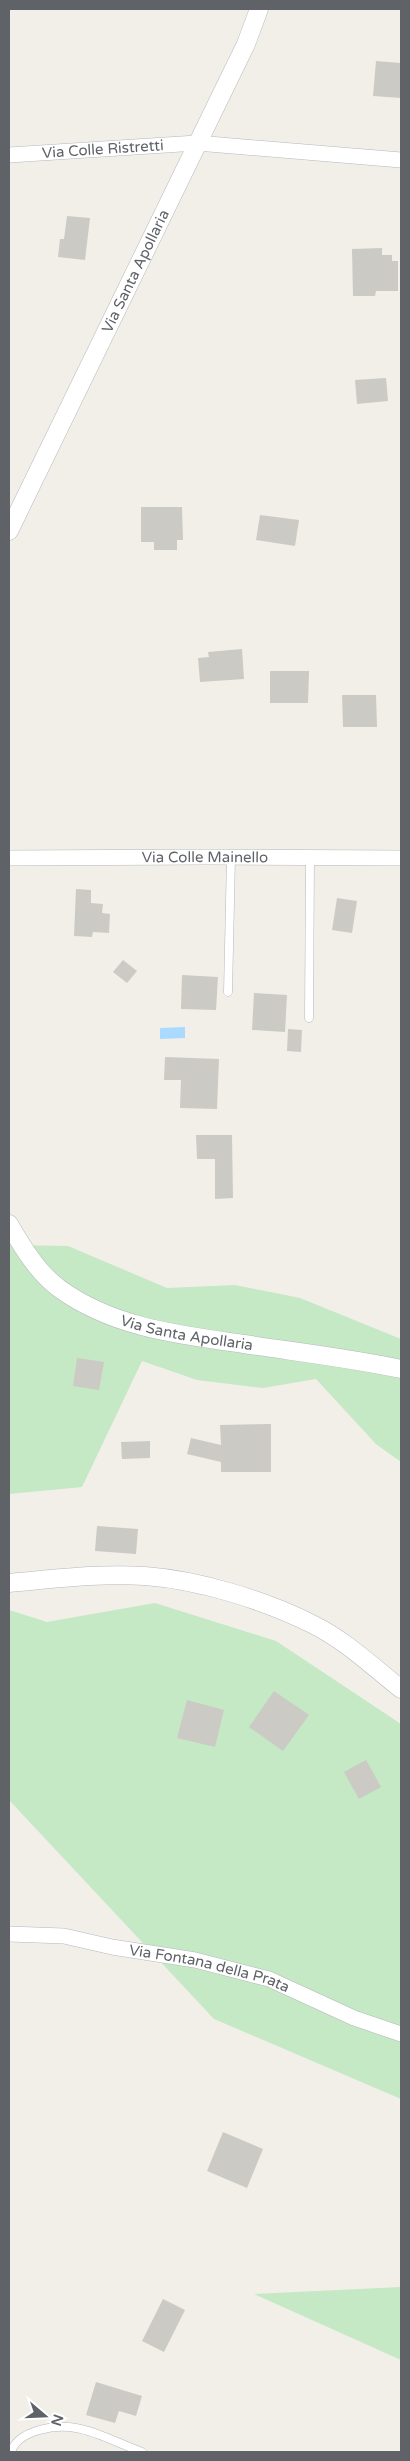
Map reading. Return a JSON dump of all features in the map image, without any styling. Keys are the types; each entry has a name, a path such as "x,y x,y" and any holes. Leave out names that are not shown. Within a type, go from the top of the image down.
{"street":[{"name":"Via Santa Apollaria","path":"9,531 246,44 259,9"},
{"name":"Via Colle Ristretti","path":"9,155 197,143 401,160"},
{"name":"Via Colle Mainello","path":"9,858 401,858"},
{"name":"Via Santa Apollaria","path":"9,1224 46,1276 76,1298 107,1315 140,1326 182,1335 401,1369"},
{"path":"9,1583 92,1577 145,1576 201,1585 248,1599 313,1624 401,1689"},
{"name":"Via Fontana della Prata","path":"9,1934 64,1936 112,1947 204,1962 269,1979 354,2018 401,2034"}],"lane":[{"path":"228,992 231,857"},
{"path":"309,1018 310,857"},
{"path":"11,2452 23,2438 32,2433 64,2427 77,2428 142,2452"}],"green space":[{"path":"9,1245 68,1246 167,1288 235,1285 300,1298 401,1339 401,1462 376,1444 316,1379 263,1388 197,1380 142,1361 82,1487 9,1494"},
{"path":"155,1603 276,1641 401,1724 401,2099 214,2019 9,1800 9,1610 47,1622"},
{"path":"401,2287 401,2360 254,2294"}],"water":[{"path":"185,1027 185,1038 160,1039 160,1028"}],"building":[{"path":"376,61 401,63 401,98 373,96"},
{"path":"67,216 90,218 85,260 58,257 60,239 64,239"},
{"path":"382,248 382,255 392,255 392,261 398,261 398,291 376,291 375,296 353,296 352,249"},
{"path":"386,378 388,401 357,404 355,380"},
{"path":"141,507 182,507 183,540 177,540 177,550 154,550 154,542 141,542"},
{"path":"260,515 299,520 295,546 256,540"},
{"path":"242,649 244,679 200,682 198,658 209,657 208,652"},
{"path":"270,671 309,671 308,703 270,703"},
{"path":"342,695 376,695 377,727 343,727"},
{"path":"76,889 91,890 91,903 103,904 102,913 110,914 109,933 93,932 92,937 74,936"},
{"path":"337,898 357,901 352,933 332,930"},
{"path":"123,960 137,971 127,983 113,972"},
{"path":"182,975 218,977 216,1010 181,1009"},
{"path":"254,993 287,995 285,1032 252,1030"},
{"path":"288,1029 302,1030 301,1052 287,1051"},
{"path":"165,1057 219,1059 217,1109 180,1108 181,1080 164,1080"},
{"path":"196,1135 232,1135 233,1198 215,1199 215,1159 197,1159"},
{"path":"77,1358 104,1362 99,1390 73,1386"},
{"path":"271,1424 271,1472 221,1472 221,1462 187,1454 191,1438 221,1445 220,1425"},
{"path":"150,1441 150,1458 122,1459 121,1442"},
{"path":"97,1526 138,1529 136,1554 95,1551"},
{"path":"274,1691 309,1715 283,1751 249,1727"},
{"path":"187,1700 224,1710 215,1747 177,1738"},
{"path":"366,1760 381,1787 359,1799 344,1772"},
{"path":"223,2132 263,2149 247,2188 207,2171"},
{"path":"163,2299 185,2310 164,2352 142,2341"},
{"path":"96,2382 142,2396 136,2416 119,2411 115,2423 86,2415"}]}
